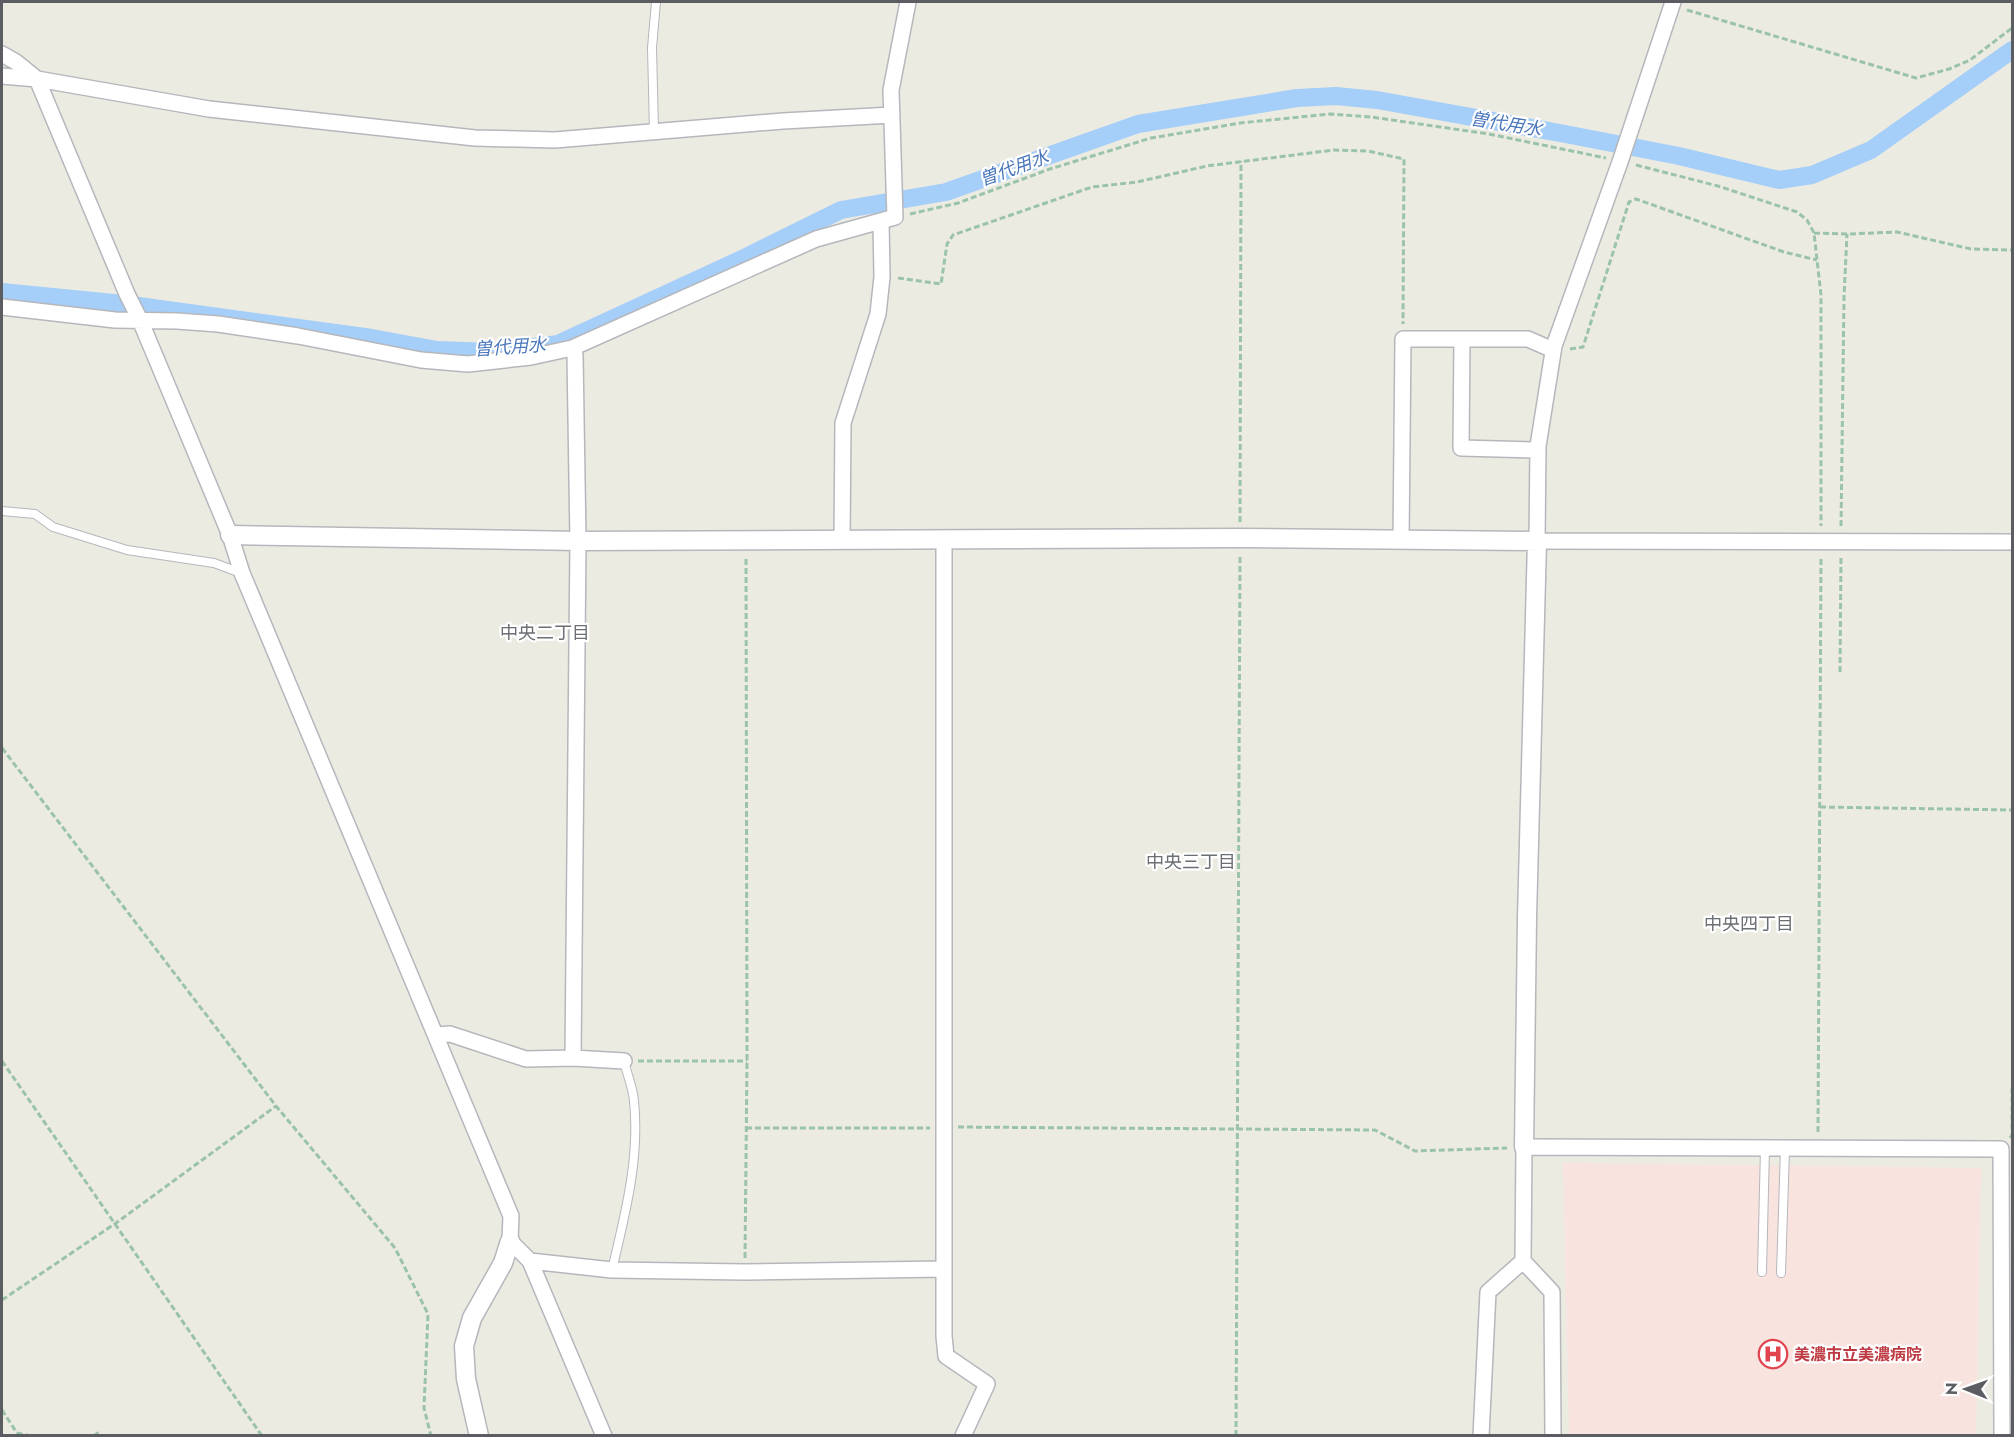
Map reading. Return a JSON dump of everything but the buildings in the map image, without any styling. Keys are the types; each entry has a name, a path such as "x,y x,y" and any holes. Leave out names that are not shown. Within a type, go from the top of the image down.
{"street":[{"path":"842,540 843,423 878,314 888,219 895,190 891,90 908,2"},
{"path":"1553,1436 1552,1292 1523,1261 1527,918 1538,450 1554,348 1621,161 1628,133 1672,3"},
{"path":"2,54 16,62 37,80 230,535 242,573 512,1216 510,1241 503,1263 472,1318 464,1346 466,1379 479,1436"},
{"path":"2,76 209,109 476,138 555,140 783,121 892,115"},
{"path":"2,307 115,320 218,324 298,336 421,360 468,364 531,357 572,348 816,239 888,219"},
{"path":"1401,540 1403,339 1528,339 1554,348"},
{"path":"1462,339 1461,448 1538,450"},
{"path":"572,348 575,355 578,541 573,1058"},
{"path":"230,535 578,541 1240,538 2013,542"},
{"path":"944,540 943,1269 946,1356 987,1384 963,1436"},
{"path":"436,1035 450,1034 526,1059 573,1058 624,1061"},
{"path":"1524,1147 2001,1149 2002,1436"},
{"path":"510,1241 530,1261 604,1436"},
{"path":"530,1261 612,1270 745,1272 943,1269"},
{"path":"1481,1436 1488,1292 1523,1261"}],"lane":[{"path":"654,131 652,48 656,2"},
{"path":"2,511 35,513 53,527 127,550 214,563 242,573"},
{"path":"612,1270 627,1204 636,1137 634,1099 624,1061"},
{"path":"1762,1272 1765,1148"},
{"path":"1782,1273 1785,1149"}],"path":[{"path":"1672,3 1916,78 1950,69 1970,60 2013,28"},
{"path":"888,219 958,203 1050,169 1151,138 1240,123 1330,114 1371,117 1489,134 1621,161 1718,186 1797,212 1807,220 1814,232 1821,295 1818,1149"},
{"path":"882,277 941,284 947,244 953,235 1092,187 1137,182 1241,161 1334,150 1368,151 1404,159 1403,339"},
{"path":"1236,1436 1241,161"},
{"path":"1554,348 1573,350 1583,347 1629,202 1636,199 1784,252 1817,260"},
{"path":"1814,232 1847,234 1897,232 1971,249 2013,250"},
{"path":"1840,672 1844,297 1847,234"},
{"path":"745,1272 746,540"},
{"path":"2,748 276,1106 395,1248 428,1314 424,1408 431,1436"},
{"path":"1820,807 2013,810"},
{"path":"2,1061 262,1436"},
{"path":"624,1061 747,1061"},
{"path":"2001,1149 2012,1135 2013,1085"},
{"path":"2,1300 116,1223 276,1106"},
{"path":"746,1128 1236,1127 1375,1130 1415,1151 1524,1147"},
{"path":"2,1410 17,1433 31,1436"},
{"path":"93,1436 98,1433 100,1436"}],"shaded area":[{"name":"美濃市立美濃病院","path":"1563,1163 1981,1168 1976,1435 1569,1435"}],"waterway":[{"name":"曽代用水","path":"2,292 124,304 372,338 437,350 492,352 558,344 742,259 841,210 946,192 1138,124 1297,98 1336,96 1377,100 1560,133 1679,156 1779,180 1812,175 1871,150 2012,50"}],"place":[{"name":"美濃市立美濃病院","path":"1773,1354"}],"district":[{"name":"中央二丁目","path":"545,633"},
{"name":"中央三丁目","path":"1191,862"},
{"name":"中央四丁目","path":"1749,924"}]}
